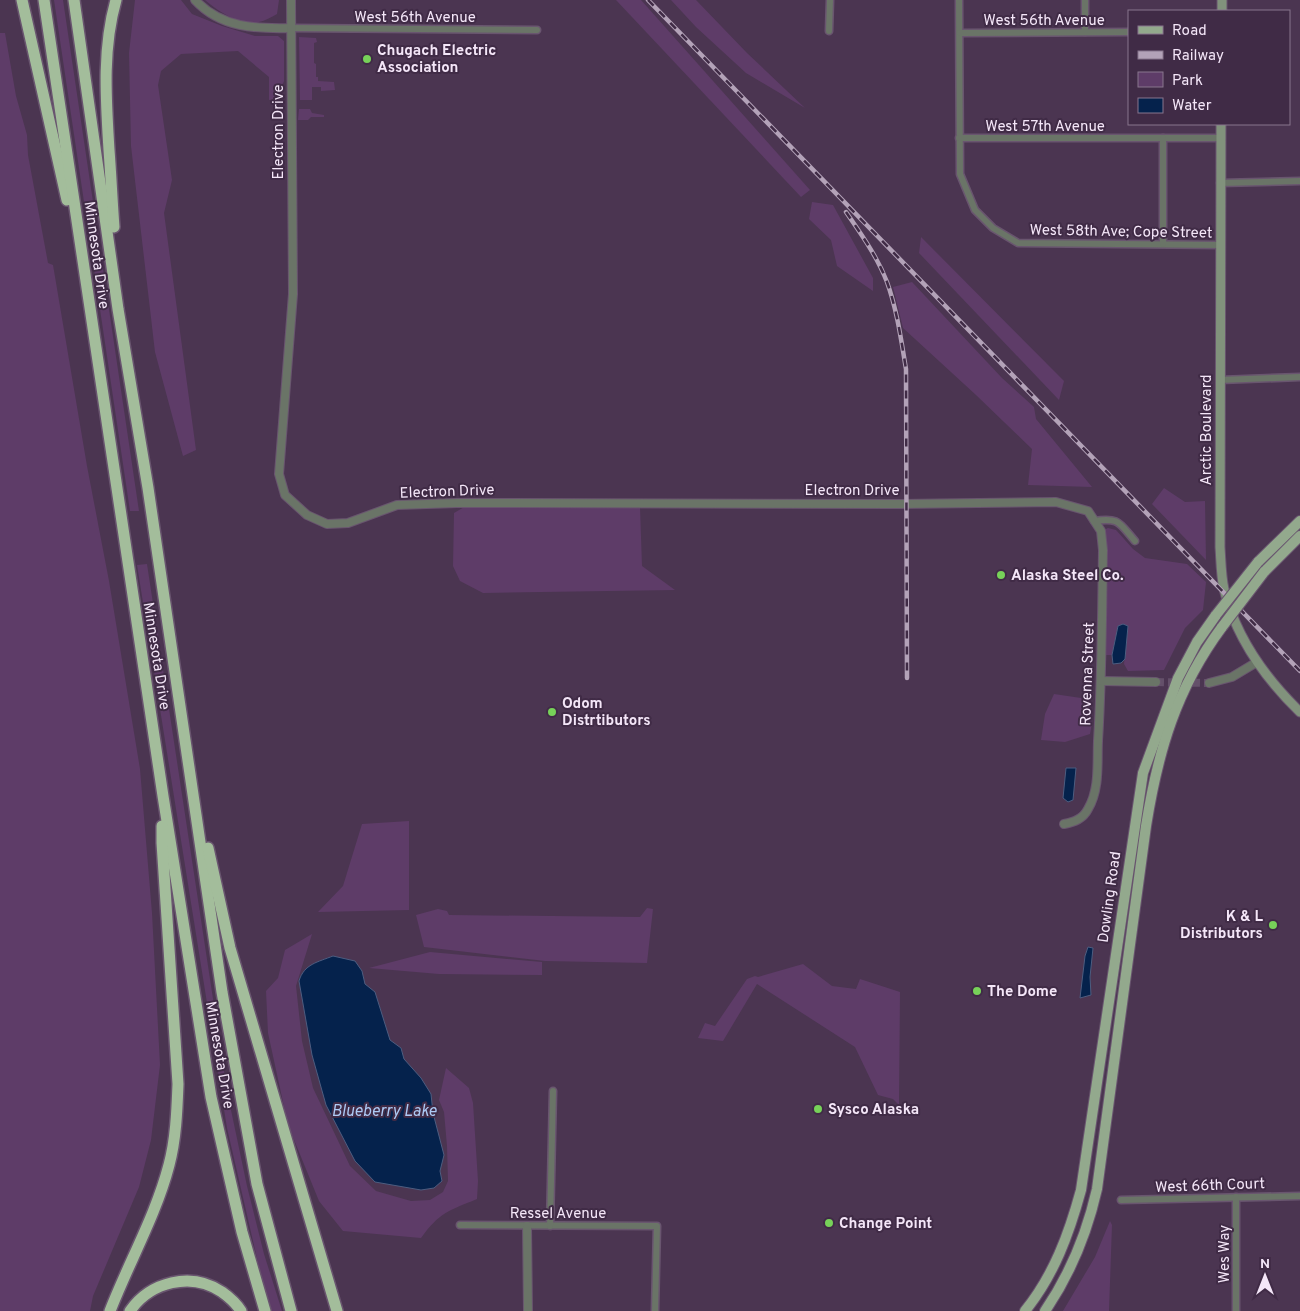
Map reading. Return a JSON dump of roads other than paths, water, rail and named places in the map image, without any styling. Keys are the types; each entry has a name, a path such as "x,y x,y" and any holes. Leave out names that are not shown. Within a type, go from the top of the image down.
{"highway":[{"path":"22,0 91,317"},
{"name":"Minnesota Drive","path":"44,0 163,796 211,1097 242,1232 264,1311"},
{"name":"Minnesota Drive","path":"74,0 118,309 148,488 222,992 256,1184 291,1311"},
{"path":"116,0 107,42 106,81 118,309"},
{"path":"192,781 230,948 337,1311"},
{"path":"110,1311 154,1211 165,1180 170,1164 177,1109 177,1066 162,843 163,796"},
{"path":"130,1311 138,1300 157,1287 186,1281 219,1290 230,1298 241,1311"}],"main road":[{"name":"Arctic Boulevard","path":"1221,125 1220,547 1223,584 1243,638 1257,662 1276,688 1300,712"},
{"name":"Dowling Road","path":"1025,1311 1059,1258 1074,1218 1081,1190 1143,773 1178,678 1197,642 1258,562 1300,521"},
{"name":"Dowling Road","path":"1045,1311 1064,1281 1082,1243 1091,1217 1097,1189 1146,826 1152,788 1165,737 1176,707 1201,657 1264,572 1300,536"}],"street":[{"path":"195,0 213,14 237,25 254,28 292,28"},
{"name":"Electron Drive","path":"291,0 293,294 279,474 285,496 307,515 328,524 348,523 397,505 457,503 900,504 1056,502 1088,511"},
{"path":"829,31 830,0"},
{"name":"West 58th Ave; Cope Street","path":"960,0 960,174 975,210 993,228 1018,242 1220,245"},
{"path":"1084,32 1085,0"},
{"name":"West 56th Avenue","path":"292,28 537,30"},
{"name":"West 56th Avenue","path":"960,33 1128,32"},
{"name":"West 57th Avenue","path":"959,138 1221,138"},
{"path":"1163,138 1163,244"},
{"path":"1220,183 1300,181"},
{"path":"1220,380 1300,377"},
{"name":"Rovenna Street","path":"1064,824 1082,817 1089,808 1096,791 1102,681 1103,550 1101,531 1088,511"},
{"path":"1094,521 1118,521 1135,541"},
{"path":"1209,683 1232,677 1257,662"},
{"path":"1102,681 1156,682"},
{"path":"550,1226 553,1091"},
{"name":"West 66th Court","path":"1121,1200 1300,1196"},
{"name":"Wes Way","path":"1236,1197 1236,1311"},
{"name":"Ressel Avenue","path":"460,1225 657,1226 655,1311"},
{"path":"527,1226 528,1311"}],"water":[{"path":"1123,624 1128,626 1125,659 1121,663 1113,664 1112,655 1118,626"},
{"path":"1066,768 1076,768 1073,800 1068,802 1063,798"},
{"path":"1088,947 1093,948 1090,977 1091,995 1080,998 1085,956"},
{"name":"Blueberry Lake","path":"333,956 355,961 362,971 365,984 375,992 390,1040 401,1048 404,1059 421,1078 431,1094 433,1113 444,1155 440,1171 442,1181 434,1188 421,1190 375,1182 355,1161 326,1105 312,1055 299,981 301,975 308,967"}],"tunnel":[{"path":"1156,682 1209,683"}],"railway":[{"path":"648,0 1300,671"},
{"path":"846,212 874,254 887,282 896,314 906,369 907,678"}],"place":[{"name":"Chugach Electric Association","path":"367,59"},
{"name":"Alaska Steel Co.","path":"1001,575"},
{"name":"Odom Distrtibutors","path":"552,712"},
{"name":"K & L Distributors","path":"1273,925"},
{"name":"The Dome","path":"977,991"},
{"name":"Sysco Alaska","path":"818,1109"},
{"name":"Change Point","path":"829,1223"}]}
